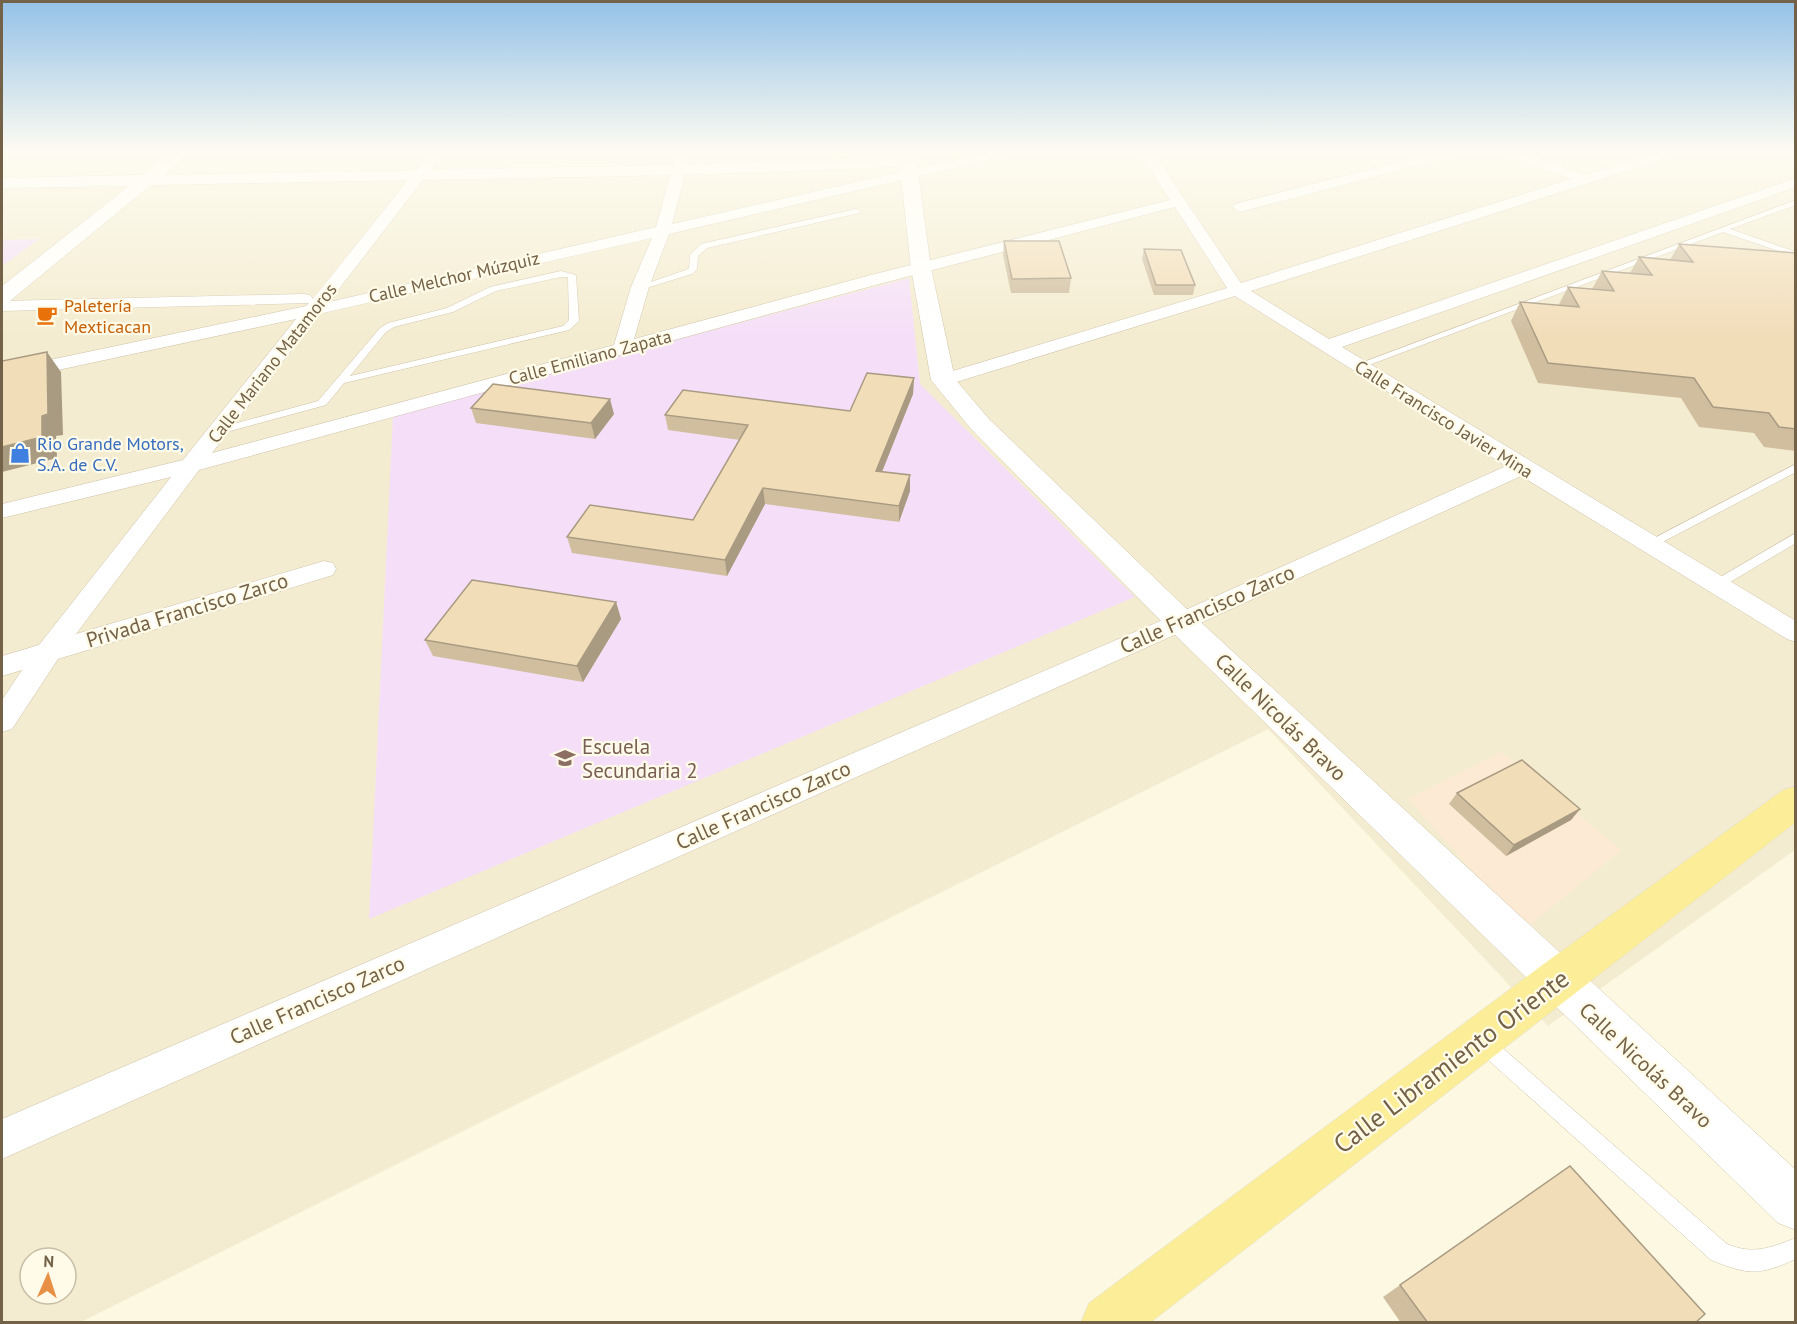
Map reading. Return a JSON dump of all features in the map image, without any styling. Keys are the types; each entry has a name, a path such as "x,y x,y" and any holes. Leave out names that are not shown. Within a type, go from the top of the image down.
{"main road":[{"name":"Calle Libramiento Oriente","path":"1108,1323 1556,980 1796,801"}],"street":[{"path":"2,296 105,213"},
{"name":"Calle Mariano Matamoros","path":"2,721 50,650 191,465 391,213"},
{"path":"622,348 640,287 668,213"},
{"name":"Calle Melchor Múzquiz","path":"2,376 663,229 721,213"},
{"name":"Calle Nicolás Bravo","path":"914,213 921,268 944,380 980,424 1181,622 1796,1206"},
{"name":"Calle Emiliano Zapata","path":"2,511 191,465 921,268 1136,213"},
{"name":"Calle Francisco Javier Mina","path":"1185,213 1237,290 1522,468 1796,633"},
{"path":"944,380 1478,213"},
{"path":"1326,346 1708,213"},
{"path":"2,306 319,304"},
{"name":"Calle Francisco Zarco","path":"2,1139 1181,622 1522,468"},
{"name":"Privada Francisco Zarco","path":"50,650 324,569"},
{"path":"2,666 50,650"}],"lane":[{"path":"640,287 689,272 693,269 694,255 704,246 848,213"},
{"path":"1358,366 1767,213"},
{"path":"1721,230 1796,255"},
{"path":"219,431 322,403 388,326 450,310 493,289 561,274 572,275 574,321 566,328 341,381"},
{"path":"1649,544 1796,467"},
{"path":"1716,585 1796,537"},
{"path":"1479,1039 1719,1252 1751,1263 1764,1263 1796,1248"}],"shaded area":[{"path":"2,213 1795,213 1795,850 1548,1026 1268,729 81,1322 2,1322"},
{"path":"39,239 2,266 2,240"},
{"name":"Escuela Secundaria 2","path":"909,278 920,384 1135,597 369,919 393,415"},
{"path":"1501,752 1621,850 1525,929 1408,799"}],"building":[{"path":"1004,241 1059,241 1071,278 1012,279"},
{"path":"1679,244 1796,253 1796,429 1779,427 1769,413 1713,407 1694,378 1548,363 1520,302 1579,307 1568,287 1614,291 1602,271 1652,275 1639,257 1693,262"},
{"path":"1144,249 1181,250 1195,285 1156,285"},
{"path":"47,352 48,414 42,416 42,437 2,447 2,361"},
{"path":"867,373 914,378 876,471 910,475 899,506 763,488 725,560 567,537 590,505 693,520 748,425 665,415 683,390 850,411"},
{"path":"493,384 610,399 591,423 471,408"},
{"path":"472,580 616,602 577,666 425,640"},
{"path":"1522,760 1580,809 1514,845 1457,793"},
{"path":"1570,1166 1705,1314 1695,1323 1428,1323 1400,1285"}],"place":[{"name":"Paletería Mexticacan","path":"47,315"},
{"name":"Rio Grande Motors, S.A. de C.V.","path":"20,453"},
{"name":"Escuela Secundaria 2","path":"565,758"}]}
